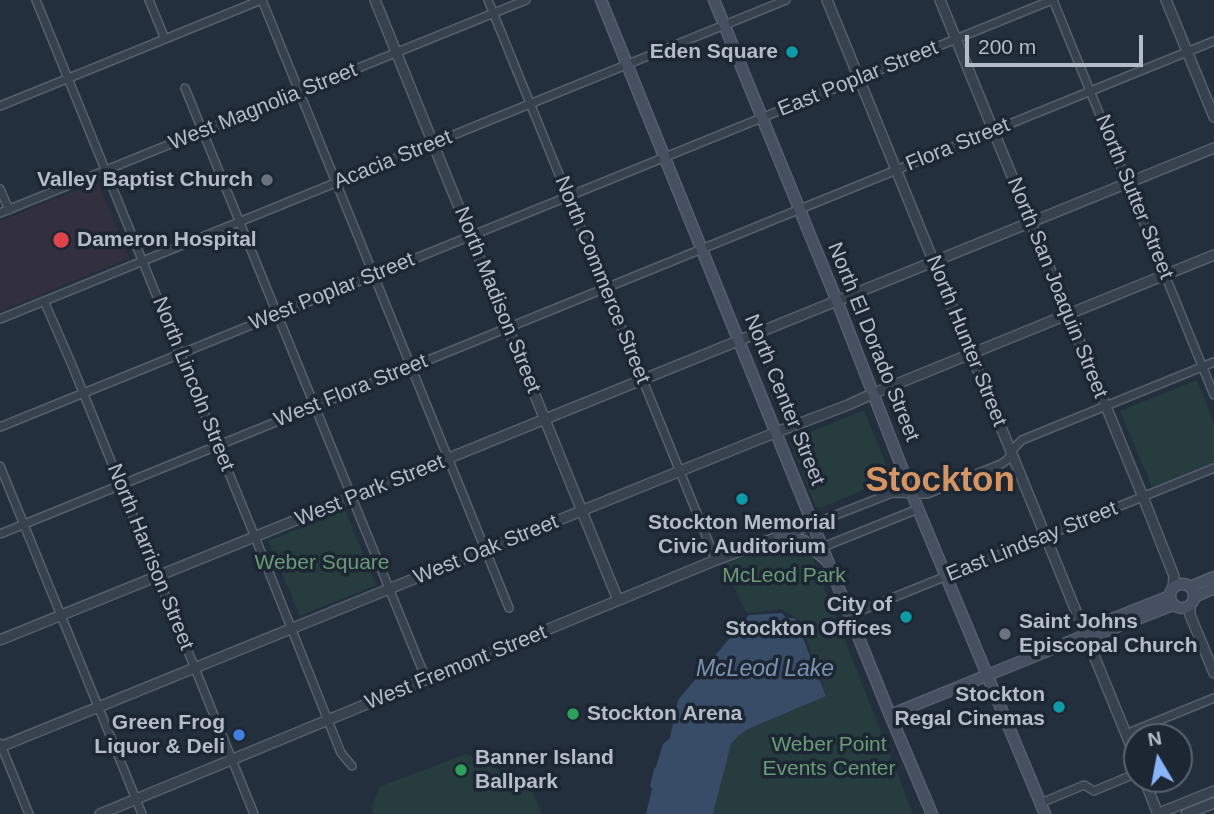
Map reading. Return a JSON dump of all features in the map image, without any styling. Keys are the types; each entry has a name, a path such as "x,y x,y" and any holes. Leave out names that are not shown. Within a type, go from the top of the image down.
{"main road":[{"name":"North Center Street","path":"601,0 932,814"},
{"name":"North El Dorado Street","path":"714,0 837,301 918,509 1045,814"},
{"path":"779,537 804,541 828,562"},
{"path":"1183,598 1214,577"},
{"path":"890,715 1086,635 1096,635 1183,598 1214,588"}],"street":[{"name":"North Lincoln Street","path":"36,0 341,753 352,766"},
{"path":"149,0 165,39"},
{"path":"0,106 262,0 509,608"},
{"name":"North Madison Street","path":"375,0 618,600"},
{"name":"North Commerce Street","path":"488,0 716,560"},
{"name":"West Magnolia Street","path":"0,213 526,0"},
{"name":"Acacia Street","path":"0,319 786,0"},
{"name":"North Hunter Street","path":"827,0 1123,727"},
{"name":"North San Joaquin Street","path":"940,0 1214,673"},
{"name":"East Poplar Street","path":"664,157 1053,0"},
{"name":"North Sutter Street","path":"1053,0 1214,395"},
{"path":"1166,0 1214,117"},
{"name":"Flora Street","path":"703,249 1214,41"},
{"path":"185,88 426,679"},
{"name":"West Park Street","path":"0,640 1214,148"},
{"name":"West Poplar Street","path":"0,427 664,157"},
{"path":"0,189 9,210"},
{"name":"West Flora Street","path":"0,534 703,249"},
{"name":"West Oak Street","path":"0,746 1214,255"},
{"name":"North Harrison Street","path":"44,301 254,814"},
{"path":"813,524 892,493 927,494 1001,464 1022,440 1214,362"},
{"path":"0,466 142,814"},
{"name":"East Lindsay Street","path":"850,615 1214,468"},
{"path":"823,547 918,509"},
{"name":"West Fremont Street","path":"100,814 716,560 813,524"},
{"path":"1153,723 1214,698"},
{"path":"0,746 29,814"},
{"path":"1041,803 1084,785 1094,791 1123,779"},
{"path":"1149,793 1157,814 1214,791"},
{"path":"1186,814 1214,803"}],"shaded area":[{"name":"Dameron Hospital","path":"98,182 129,258 0,311 0,221"}],"green space":[{"path":"1197,380 1214,423 1214,462 1152,487 1120,411"},
{"path":"862,411 892,478 820,508 816,507 790,442"},
{"name":"Weber Square","path":"345,510 376,585 300,616 268,541"},
{"name":"Weber Point Events Center","path":"785,541 808,546 913,814 713,814 731,744 738,736 748,729 826,695 799,619 781,609 747,613 725,564"},
{"name":"Banner Island Ballpark","path":"466,754 530,786 542,814 374,814 372,808 379,787"}],"water":[{"name":"McLeod Lake","path":"782,613 786,618 795,618 826,696 748,729 738,736 731,744 713,814 646,814 654,769 663,744 670,738 678,700 749,615"}],"place":[{"name":"Eden Square","path":"792,52"},
{"name":"Valley Baptist Church","path":"267,180"},
{"name":"Dameron Hospital","path":"61,240"},
{"name":"Stockton Memorial Civic Auditorium","path":"742,499"},
{"name":"City of Stockton Offices","path":"906,617"},
{"name":"Saint Johns Episcopal Church","path":"1005,634"},
{"name":"Stockton Regal Cinemas","path":"1059,707"},
{"name":"Stockton Arena","path":"573,714"},
{"name":"Green Frog Liquor & Deli","path":"239,735"},
{"name":"Banner Island Ballpark","path":"461,770"}],"district":[{"name":"Stockton","path":"940,481"}],"park label":[{"name":"McLeod Park","path":"784,576"}]}
